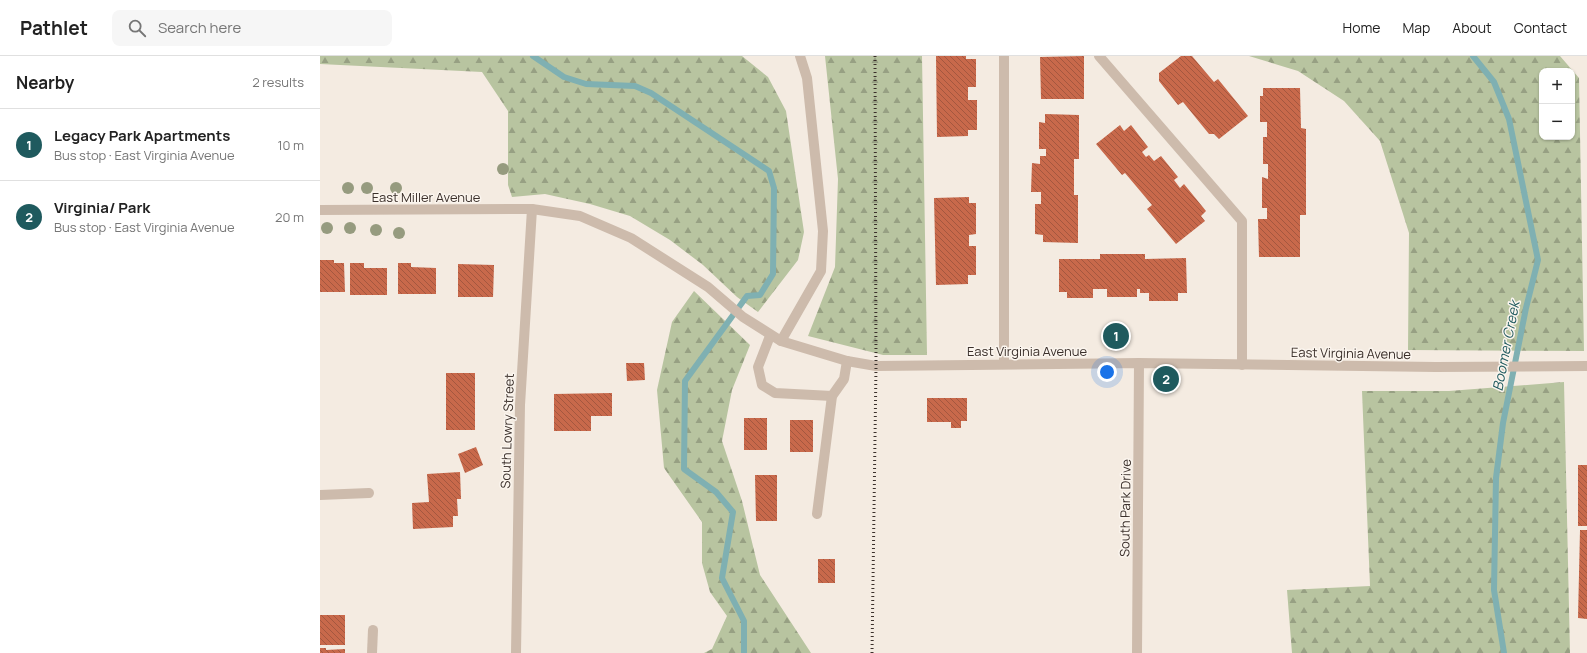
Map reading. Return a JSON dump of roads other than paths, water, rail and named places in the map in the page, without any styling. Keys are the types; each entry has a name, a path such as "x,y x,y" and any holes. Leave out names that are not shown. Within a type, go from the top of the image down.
{"street":[{"path":"781,342 821,271 823,231 807,78 800,56"},
{"path":"1004,56 1004,363"},
{"path":"1099,56 1242,221 1242,365"},
{"name":"East Virginia Avenue","path":"532,209 580,216 604,225 631,238 708,287 743,317 781,342 847,361 876,366 1004,363 1139,363 1436,367 1587,366"},
{"name":"East Miller Avenue","path":"320,210 532,209"},
{"name":"South Lowry Street","path":"516,653 520,405 532,209"},
{"path":"770,336 758,367 762,385 775,393 832,396"},
{"path":"817,514 832,396 844,379 847,361"},
{"name":"South Park Drive","path":"1137,653 1139,363"},
{"path":"320,495 369,493"},
{"path":"372,653 373,630"}],"waterway":[{"path":"533,56 564,77 586,84 635,86 651,93 769,171 774,188 773,274 760,295 747,296 685,381 684,469 716,492 733,512 722,578 744,621 744,653"},
{"name":"Boomer Creek","path":"1473,56 1494,82 1509,119 1538,260 1526,308 1503,423 1496,478 1494,590 1504,653"}],"railway":[{"path":"872,653 876,366 875,56"}],"place":[{"name":"Legacy Park Apartments","path":"1116,336"},
{"name":"Virginia/ Park","path":"1166,379"}]}
